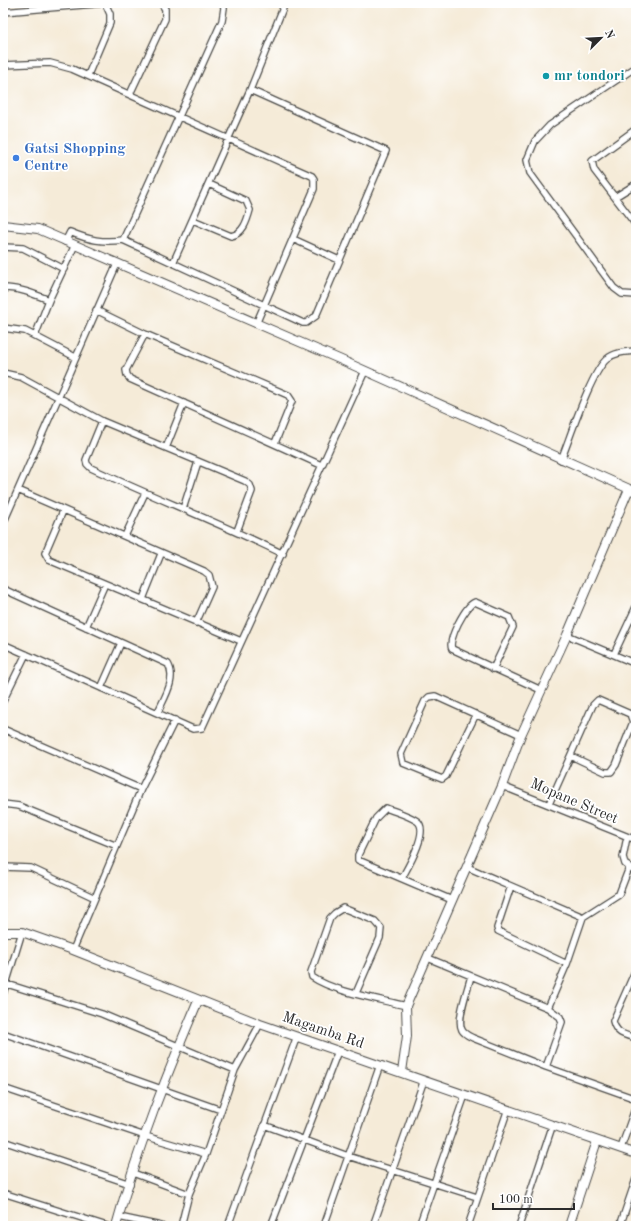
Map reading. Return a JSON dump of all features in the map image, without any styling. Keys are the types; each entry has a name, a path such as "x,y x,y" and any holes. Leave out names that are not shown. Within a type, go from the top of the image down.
{"street":[{"path":"3,12 106,3 110,14 110,23 88,75"},
{"path":"130,94 165,19 166,13 161,3"},
{"path":"123,240 222,21 223,3"},
{"path":"173,263 250,90 285,3"},
{"path":"3,65 61,65 88,75 178,117 229,137 312,176 314,180 314,189 256,324"},
{"path":"636,67 550,125 535,141 526,160 530,172 614,288 622,294 636,295"},
{"path":"65,242 70,232 102,242 123,240 303,322 310,321 316,316 386,151 250,90"},
{"path":"636,129 592,161 594,170 636,225"},
{"path":"193,220 231,236 236,235 243,228 250,210 246,201 209,184"},
{"path":"615,197 636,184"},
{"path":"3,225 38,229 74,246 365,371 561,460 632,490 521,735 502,786 406,1006 407,1036 402,1072"},
{"path":"293,238 339,260"},
{"path":"35,336 49,300 74,246"},
{"path":"3,247 23,248 64,269"},
{"path":"3,524 117,264"},
{"path":"3,288 25,290 49,300"},
{"path":"96,310 145,334 288,395 292,401 275,443"},
{"path":"3,328 17,329 35,336 75,357"},
{"path":"145,334 126,370 127,375 130,378 321,465"},
{"path":"561,460 596,373 607,359 622,352 636,351"},
{"path":"3,644 158,712 193,729 202,728 283,554 321,465 365,371"},
{"path":"3,373 21,377 58,399 102,421 245,481 250,485 252,491 237,531"},
{"path":"166,448 184,403"},
{"path":"102,421 86,460 87,464 91,468 145,493 237,531 283,554"},
{"path":"184,509 198,462"},
{"path":"18,490 63,511 125,536 161,554 204,571 210,575 212,587 196,623"},
{"path":"125,536 145,493"},
{"path":"63,511 45,553 49,560 142,598 196,623 242,641"},
{"path":"142,598 161,554"},
{"path":"86,627 105,584"},
{"path":"3,589 168,664 171,669 172,679 158,712"},
{"path":"494,669 512,627 511,621 509,617 475,602 468,605 450,645 452,649 494,669 542,690"},
{"path":"614,654 636,607"},
{"path":"567,635 636,664"},
{"path":"101,688 121,643"},
{"path":"3,701 26,654"},
{"path":"476,714 446,776 442,779 403,763 401,754 424,701 429,697 435,696 476,714 521,735"},
{"path":"549,804 571,756 588,713 593,705 598,700 630,714 633,722 616,765 611,772 605,772 571,756"},
{"path":"73,950 141,789 174,720"},
{"path":"3,729 141,789"},
{"name":"Mopane Street","path":"502,786 636,840"},
{"path":"3,804 19,806 117,846"},
{"path":"402,878 422,836 422,828 418,822 386,808 376,818 358,855 358,860 452,900"},
{"path":"627,837 623,857 625,864 636,872"},
{"path":"3,866 31,868 95,898"},
{"path":"467,867 583,917"},
{"path":"548,1008 567,964 583,917 619,894 630,868"},
{"path":"511,886 497,928 498,931 567,964"},
{"path":"356,993 380,938 381,928 375,921 343,908 330,918 311,972 312,977 319,981 356,993 406,1006"},
{"name":"Magamba Rd","path":"3,932 22,932 73,950 198,1001 260,1024 553,1124 636,1154"},
{"path":"3,994 22,932"},
{"path":"428,958 548,1008 560,1016 562,1022 546,1066"},
{"path":"636,969 613,1021 614,1027 620,1033 636,1038"},
{"path":"471,976 460,1022 462,1030 472,1038 636,1099"},
{"path":"7,984 102,1014 235,1070"},
{"path":"116,1226 145,1136 179,1046 198,1001"},
{"path":"181,1226 189,1194 206,1154 235,1070 260,1024"},
{"path":"3,1033 221,1110"},
{"path":"228,1226 297,1036"},
{"path":"271,1226 338,1051"},
{"path":"324,1226 380,1065"},
{"path":"372,1226 424,1080"},
{"path":"3,1088 145,1136 206,1154"},
{"path":"419,1226 465,1095"},
{"path":"621,1148 636,1106"},
{"path":"468,1226 508,1109"},
{"path":"519,1226 553,1124"},
{"path":"264,1125 348,1156 477,1197"},
{"path":"3,1141 130,1184"},
{"path":"569,1226 598,1141"},
{"path":"133,1173 189,1194"},
{"path":"620,1226 636,1179"},
{"path":"3,1193 106,1226"},
{"path":"119,1217 161,1226"}],"place":[{"name":"mr tondori","path":"546,76"},
{"name":"Gatsi Shopping Centre","path":"16,158"}]}
